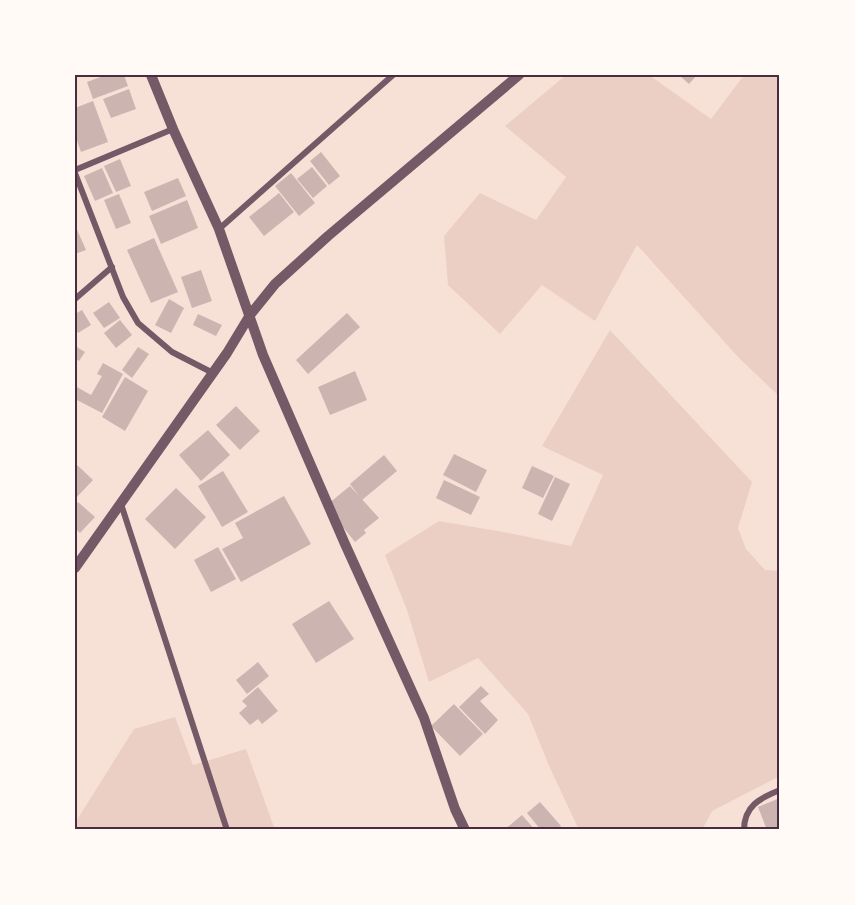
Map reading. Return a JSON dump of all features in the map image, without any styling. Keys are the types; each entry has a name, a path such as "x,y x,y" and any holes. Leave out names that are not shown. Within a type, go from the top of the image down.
{"street":[{"path":"151,75 219,229 263,355 424,718 455,809 465,830"},
{"path":"219,229 393,75"},
{"path":"75,568 213,373 250,315 275,284 519,75"},
{"path":"173,129 75,171 123,297 138,323 172,352 213,373"},
{"path":"75,299 112,267"},
{"path":"121,504 227,830"},
{"path":"744,830 745,819 752,804 780,790"}],"shaded area":[{"path":"566,75 649,75 711,119 744,75 780,75 780,397 739,358 637,245 595,321 542,285 500,334 448,285 444,236 480,193 536,220 566,177 505,126"},
{"path":"610,330 752,482 738,528 746,549 765,570 780,571 780,776 712,811 702,830 579,830 528,714 478,658 429,682 407,610 385,555 439,521 571,546 603,475 542,446"},
{"path":"175,717 193,765 246,749 275,830 75,830 75,823 134,729"}],"building":[{"path":"106,75 124,75 128,86 93,99 87,82"},
{"path":"679,75 697,75 689,84"},
{"path":"129,89 136,109 111,118 103,99"},
{"path":"93,101 108,142 81,152 75,135 75,108"},
{"path":"321,152 340,176 329,185 310,161"},
{"path":"120,159 131,186 116,192 104,166"},
{"path":"312,167 327,186 313,198 297,179"},
{"path":"102,168 113,193 95,201 84,176"},
{"path":"291,173 315,203 299,216 275,186"},
{"path":"178,178 186,196 152,211 144,192"},
{"path":"279,193 294,212 264,236 249,217"},
{"path":"119,194 131,223 116,229 104,200"},
{"path":"187,200 198,228 161,244 149,216"},
{"path":"75,225 86,250 75,254"},
{"path":"154,238 178,292 151,303 127,250"},
{"path":"201,270 212,301 192,308 181,277"},
{"path":"169,299 184,308 171,333 155,325"},
{"path":"109,302 120,318 104,328 93,313"},
{"path":"82,310 91,325 78,333 75,328 75,314"},
{"path":"347,313 360,327 308,374 296,360"},
{"path":"198,314 222,325 216,336 193,325"},
{"path":"120,320 132,335 116,348 104,333"},
{"path":"75,346 85,352 79,361 75,358"},
{"path":"138,347 149,354 132,378 122,370"},
{"path":"103,363 123,374 102,413 75,399 75,386 91,395 102,376 97,374"},
{"path":"355,371 367,400 330,415 318,387"},
{"path":"125,377 148,391 125,431 102,417"},
{"path":"236,406 260,431 240,450 216,425"},
{"path":"208,430 230,455 201,481 179,455"},
{"path":"454,454 487,470 476,492 443,475"},
{"path":"384,455 397,471 362,500 350,484"},
{"path":"75,463 93,480 75,499"},
{"path":"532,466 554,476 543,498 522,488"},
{"path":"223,471 248,512 222,527 198,486"},
{"path":"555,477 570,484 552,521 538,514"},
{"path":"444,480 480,497 471,515 436,498"},
{"path":"350,486 379,518 364,530 366,533 355,542 328,504"},
{"path":"176,488 206,517 175,549 145,519"},
{"path":"284,496 311,544 241,582 222,549 243,538 235,523"},
{"path":"78,502 95,517 80,533 75,528 75,505"},
{"path":"218,547 236,579 211,592 194,560"},
{"path":"329,601 354,639 316,663 292,624"},
{"path":"258,662 269,676 247,694 236,680"},
{"path":"481,686 489,694 480,701 498,720 485,734 459,707"},
{"path":"258,687 278,711 262,724 258,719 250,725 239,713 247,706 242,701"},
{"path":"454,704 483,734 460,756 431,726"},
{"path":"780,798 780,830 767,830 758,807"},
{"path":"540,802 561,826 556,830 541,830 527,813"},
{"path":"522,815 535,830 504,830"}]}
